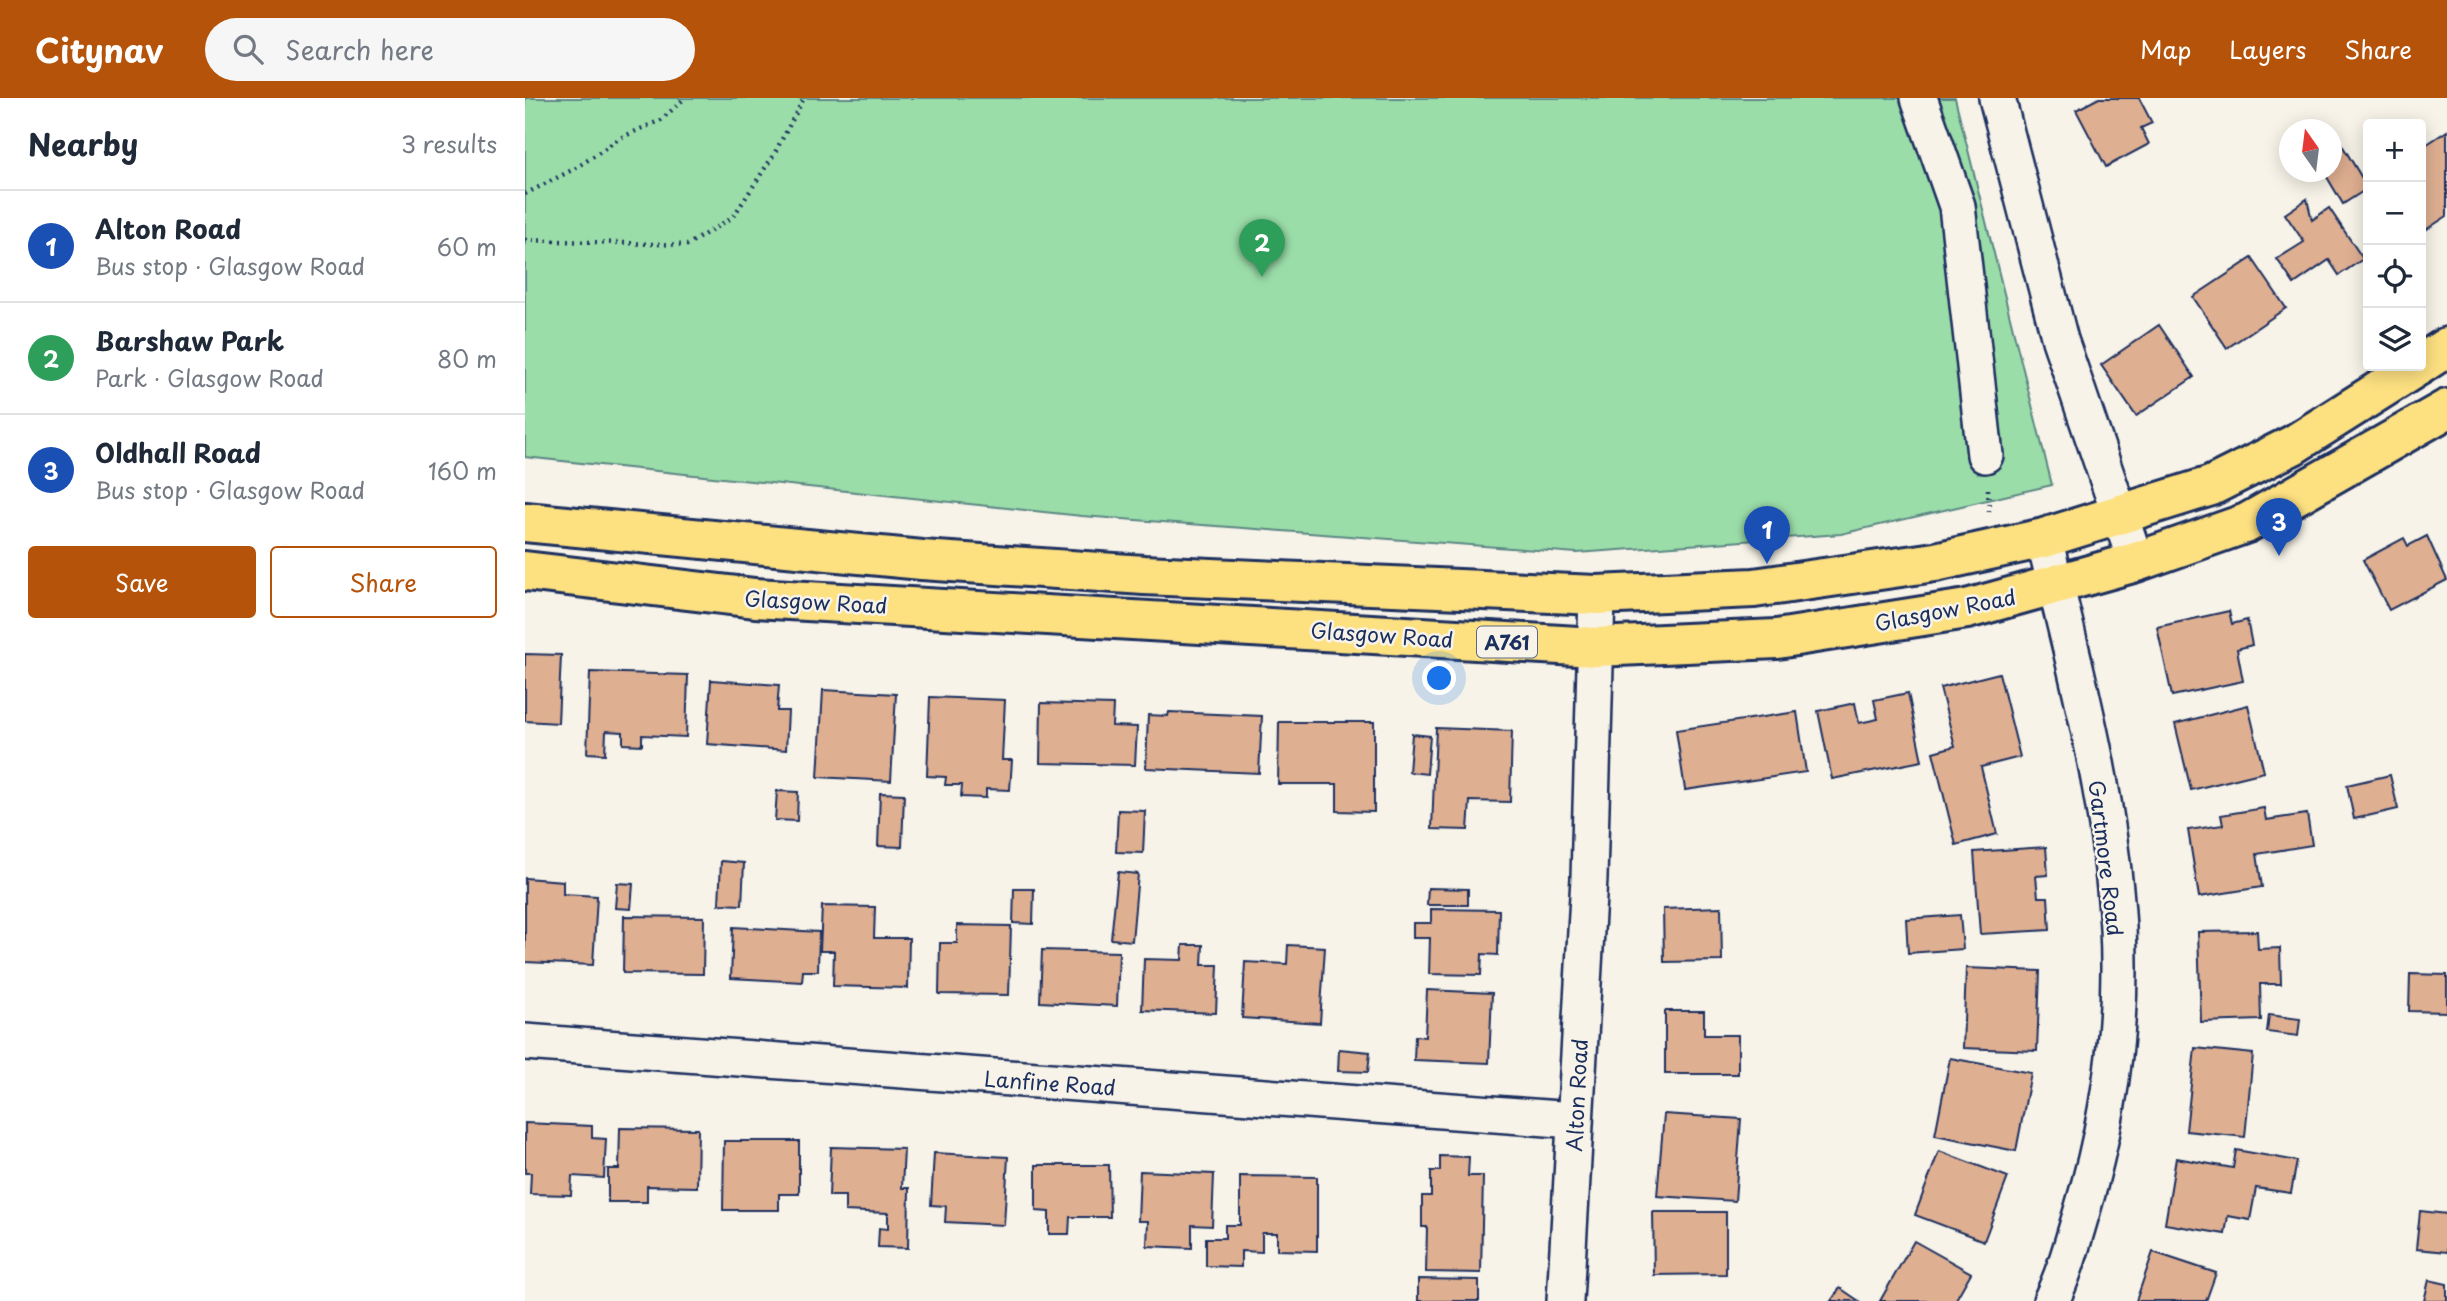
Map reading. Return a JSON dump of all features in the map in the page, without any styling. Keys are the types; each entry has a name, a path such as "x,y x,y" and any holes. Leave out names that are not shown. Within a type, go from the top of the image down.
{"main road":[{"path":"2426,360 2447,347"},
{"path":"525,522 922,560 1130,574 1597,595 1754,588 1935,562 2044,538 2118,512 2211,485 2293,446 2410,371"},
{"name":"Glasgow Road","path":"525,571 755,598 1595,647 1777,639 1967,609 2136,562 2247,523 2447,409"}],"street":[{"path":"1919,98 1957,206 1985,455"},
{"path":"1997,98 2060,340 2136,562"},
{"name":"Gartmore Road","path":"2044,538 2095,765 2118,928 2116,1014 2109,1102 2091,1181 2060,1283 2051,1301"},
{"name":"Alton Road","path":"1565,1301 1589,878 1597,595"},
{"name":"Lanfine Road","path":"525,1042 1574,1120"}],"path":[{"path":"525,194 576,168 620,138 661,120 685,98"},
{"path":"525,240 687,245 733,217 773,156 804,98"}],"green space":[{"path":"525,98 1955,98 2052,485 1841,534 1577,553 1082,516 525,457"}],"building":[{"path":"2099,98 2139,98 2152,123 2141,128 2149,144 2106,167 2076,110"},
{"path":"2447,131 2447,216 2426,230 2426,182 2426,145"},
{"path":"2342,145 2363,180 2363,191 2343,204 2330,182 2342,182"},
{"path":"2307,199 2312,220 2329,208 2363,259 2339,275 2329,260 2294,284 2277,259 2304,242 2285,214"},
{"path":"2252,258 2286,308 2227,348 2193,297"},
{"path":"2159,325 2194,377 2136,416 2101,365"},
{"path":"2427,536 2447,580 2389,610 2363,560 2404,538 2408,546"},
{"path":"2229,611 2232,624 2247,620 2252,645 2237,649 2243,681 2172,696 2157,627"},
{"path":"525,654 561,655 558,723 525,721"},
{"path":"590,672 688,675 686,737 642,735 642,745 623,744 623,732 606,731 605,754 587,753"},
{"path":"1999,673 2020,757 1981,767 1997,834 1956,845 1933,752 1955,746 1940,688"},
{"path":"711,680 779,685 777,711 788,711 786,750 707,744"},
{"path":"823,690 896,694 891,781 818,777"},
{"path":"1908,693 1922,761 1832,779 1818,711 1855,703 1859,723 1878,719 1874,700"},
{"path":"930,697 1005,700 1002,760 1012,760 1010,790 986,789 986,798 961,797 962,785 945,785 946,777 927,776"},
{"path":"1041,703 1113,705 1112,726 1137,727 1135,765 1040,763"},
{"path":"2248,705 2264,772 2191,790 2175,724"},
{"path":"1169,712 1262,716 1259,773 1146,768 1148,715 1168,716"},
{"path":"1797,712 1806,772 1685,790 1676,730"},
{"path":"1279,722 1374,722 1374,812 1337,811 1337,784 1278,784"},
{"path":"1436,728 1512,731 1510,802 1470,801 1468,830 1432,829"},
{"path":"1412,734 1430,736 1427,774 1409,772"},
{"path":"2390,775 2398,809 2354,819 2347,785"},
{"path":"777,791 798,792 797,821 775,820"},
{"path":"880,793 904,794 902,847 878,846"},
{"path":"2264,808 2266,820 2307,814 2312,845 2257,854 2262,887 2199,897 2188,830 2223,825 2221,815"},
{"path":"1118,810 1145,811 1143,853 1116,852"},
{"path":"2046,847 2048,875 2036,876 2038,897 2048,897 2050,930 1980,934 1974,852"},
{"path":"721,861 744,863 742,905 719,904"},
{"path":"1118,872 1138,874 1132,941 1111,939"},
{"path":"525,878 563,881 563,894 597,896 593,965 525,962"},
{"path":"617,883 633,884 631,909 615,908"},
{"path":"1428,888 1468,889 1468,905 1427,905"},
{"path":"1014,889 1034,889 1033,924 1013,923"},
{"path":"822,906 875,907 874,938 909,938 908,988 833,986 834,951 820,951"},
{"path":"1721,907 1722,961 1664,962 1663,909"},
{"path":"1431,909 1499,910 1498,955 1482,954 1481,975 1429,974 1430,938 1413,938 1413,923 1431,923"},
{"path":"1960,915 1963,949 1908,953 1906,919"},
{"path":"624,916 704,917 703,974 623,973"},
{"path":"957,925 1011,926 1009,995 939,994 940,943 957,943"},
{"path":"733,927 819,932 818,971 803,971 802,982 731,978"},
{"path":"2257,931 2258,949 2280,948 2281,984 2260,984 2261,1020 2201,1022 2198,932"},
{"path":"1183,945 1203,945 1202,965 1218,965 1216,1013 1142,1010 1144,959 1182,960"},
{"path":"1288,945 1325,947 1320,1023 1242,1018 1245,962 1287,964"},
{"path":"1042,950 1119,952 1117,1006 1040,1002"},
{"path":"1966,968 2040,971 2037,1051 1963,1048"},
{"path":"2410,974 2447,975 2447,1012 2409,1011"},
{"path":"1427,990 1492,993 1489,1063 1414,1060 1415,1036 1425,1037"},
{"path":"1665,1011 1704,1011 1704,1035 1738,1035 1738,1074 1665,1074"},
{"path":"2269,1015 2300,1019 2298,1036 2267,1032"},
{"path":"2195,1048 2253,1054 2245,1137 2186,1131"},
{"path":"1339,1049 1370,1052 1368,1072 1338,1071"},
{"path":"1950,1058 2031,1073 2016,1151 1935,1135"},
{"path":"1664,1114 1741,1119 1735,1201 1657,1196"},
{"path":"525,1123 592,1126 592,1138 606,1139 604,1178 572,1176 571,1195 530,1194 531,1173 525,1173"},
{"path":"620,1128 698,1129 697,1187 647,1186 647,1202 608,1202 608,1169 619,1169"},
{"path":"724,1141 799,1141 799,1194 779,1194 779,1210 723,1210"},
{"path":"831,1147 904,1149 902,1188 909,1188 908,1248 878,1247 879,1228 888,1229 888,1213 845,1211 845,1196 829,1196"},
{"path":"2236,1150 2297,1161 2291,1193 2256,1188 2250,1220 2228,1216 2225,1234 2165,1224 2176,1158 2233,1168"},
{"path":"1939,1151 2008,1177 1984,1241 1915,1215"},
{"path":"934,1153 1008,1157 1004,1225 945,1222 946,1206 931,1205"},
{"path":"1440,1156 1469,1157 1468,1176 1483,1176 1481,1273 1426,1272 1427,1227 1422,1227 1422,1196 1431,1196 1431,1171 1440,1171"},
{"path":"1036,1165 1109,1165 1110,1217 1070,1217 1069,1234 1049,1234 1049,1212 1036,1211"},
{"path":"1140,1171 1214,1174 1212,1226 1192,1225 1192,1248 1147,1246 1148,1221 1138,1221"},
{"path":"1240,1176 1317,1177 1317,1251 1277,1250 1277,1233 1262,1233 1262,1252 1241,1251 1241,1267 1206,1266 1206,1238 1225,1238 1225,1225 1240,1225"},
{"path":"2420,1211 2447,1214 2447,1252 2416,1249"},
{"path":"1653,1212 1726,1212 1726,1274 1654,1275"},
{"path":"1914,1241 1971,1273 1955,1301 1880,1301"},
{"path":"2153,1252 2216,1273 2206,1301 2136,1301"},
{"path":"1418,1279 1479,1280 1479,1301 1418,1301"},
{"path":"2429,1280 2447,1284 2447,1301 2424,1301"},
{"path":"1840,1288 1859,1301 1831,1301"}],"place":[{"name":"Barshaw Park","path":"1262,277"},
{"name":"Oldhall Road","path":"2279,556"},
{"name":"Alton Road","path":"1767,564"}]}
